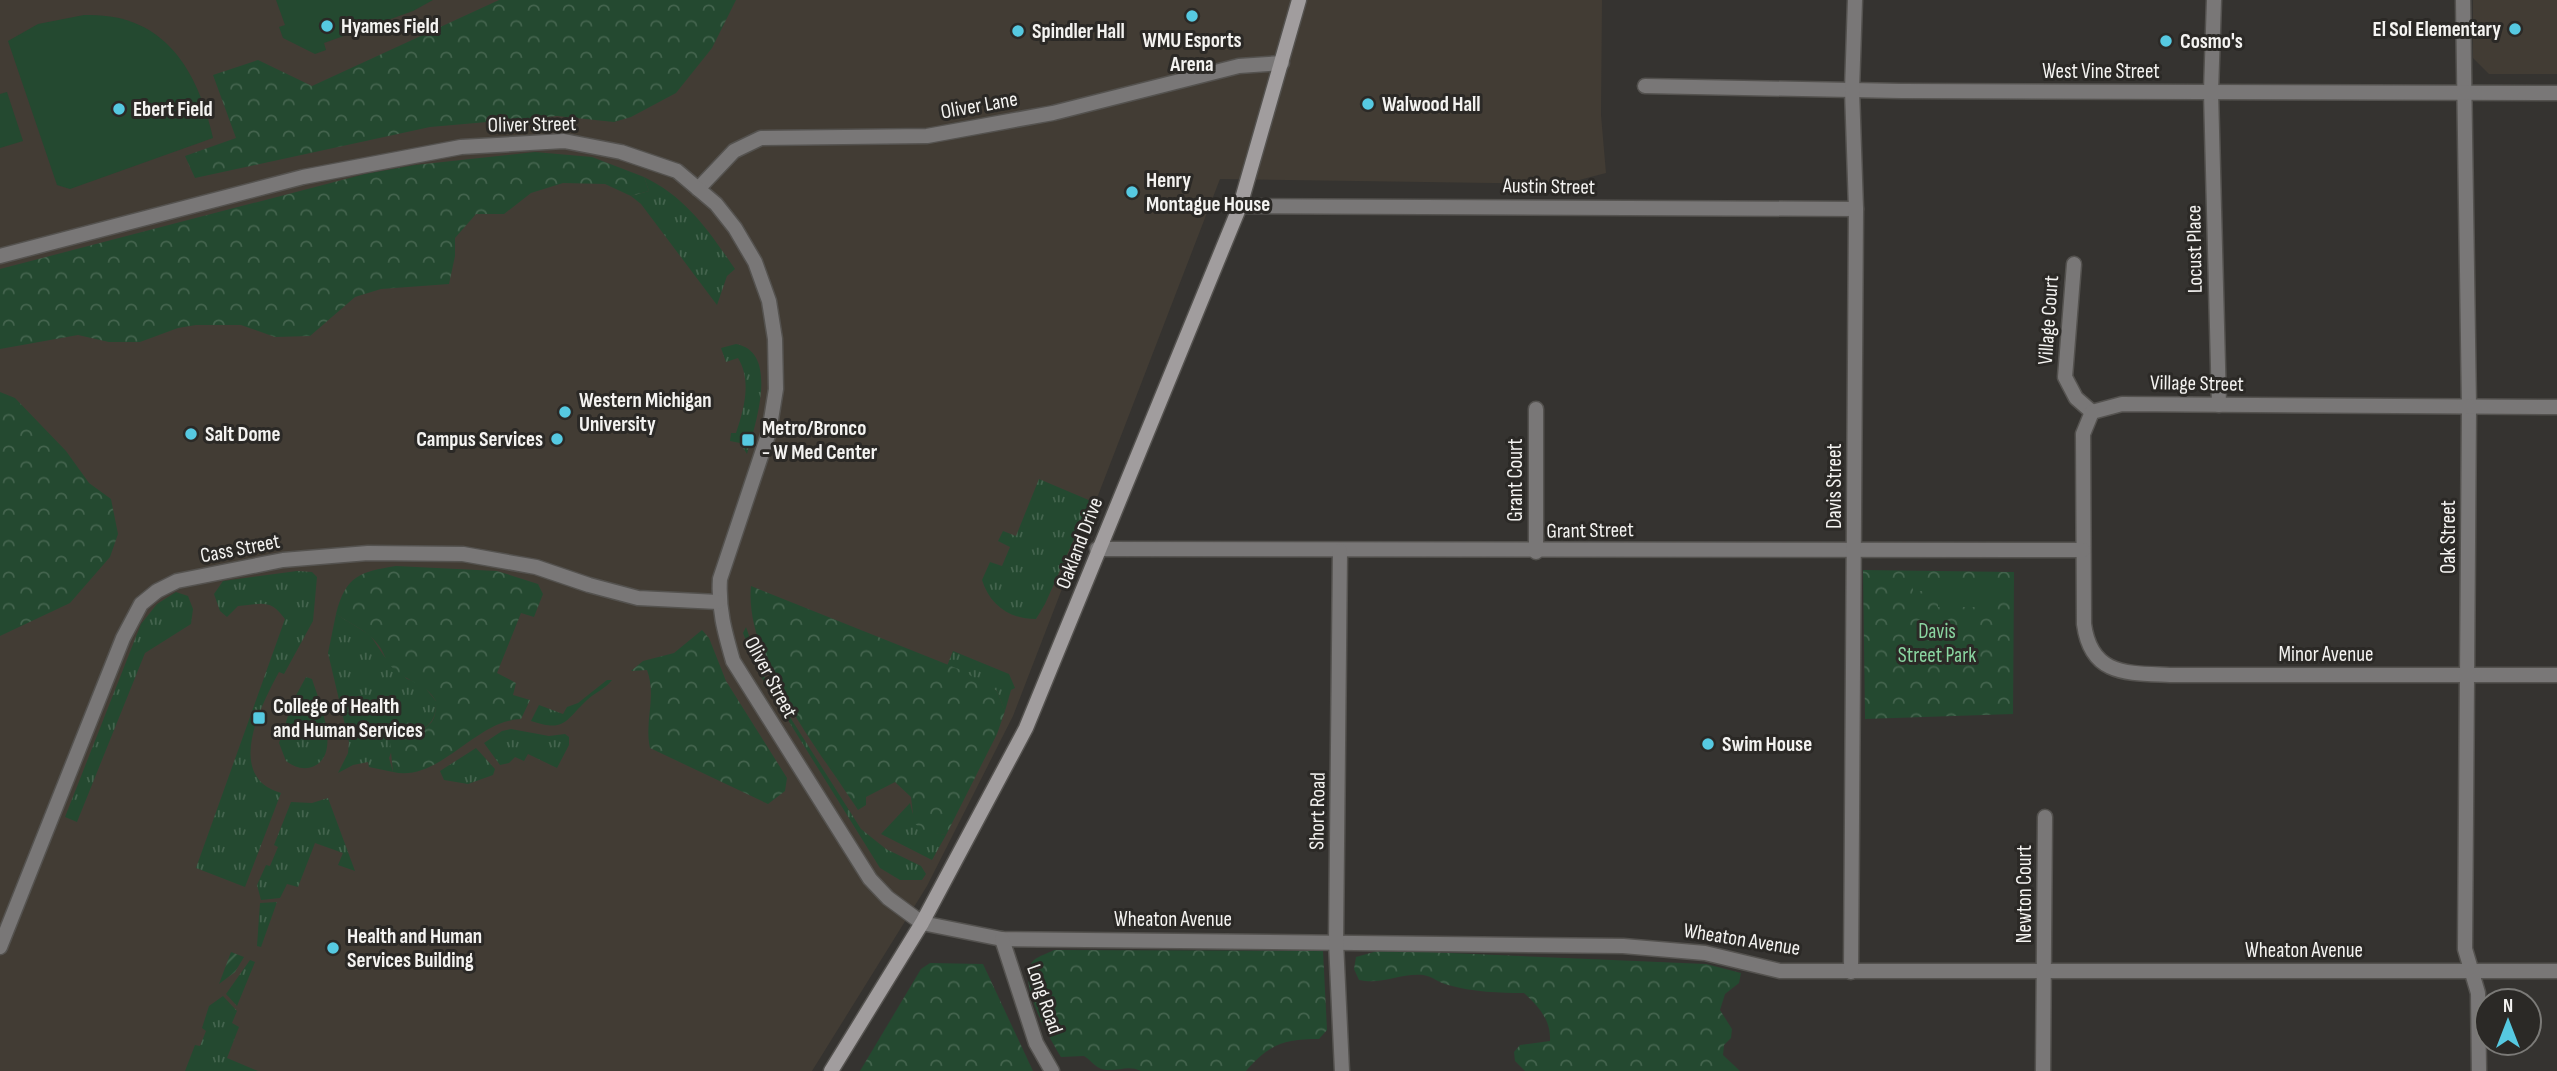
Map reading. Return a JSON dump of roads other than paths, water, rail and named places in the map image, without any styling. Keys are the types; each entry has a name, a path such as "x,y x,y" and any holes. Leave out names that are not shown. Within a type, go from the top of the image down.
{"main road":[{"name":"Oakland Drive","path":"831,1071 922,923 1026,729 1240,206 1299,0"}],"street":[{"name":"Davis Street","path":"1850,972 1857,209 1852,90 1855,0"},
{"name":"Locust Place","path":"2214,0 2211,92 2219,405"},
{"name":"Oak Street","path":"2463,0 2469,407 2465,949 2477,993 2479,1071"},
{"name":"Oliver Lane","path":"698,189 734,151 761,138 927,136 1052,113 1239,66 1282,63"},
{"name":"West Vine Street","path":"1645,86 1852,90 2557,93"},
{"name":"Oliver Street","path":"0,256 303,177 412,154 461,147 564,141 594,145 677,171 736,228 755,262 769,301 777,358 769,432 725,555 718,601 733,661 870,879 888,898 922,923"},
{"name":"Austin Street","path":"1240,206 1857,209"},
{"name":"Village Court","path":"2074,264 2065,377 2076,398 2092,412"},
{"name":"Village Street","path":"2092,412 2122,404 2557,407"},
{"name":"Grant Court","path":"1536,409 1536,552"},
{"path":"2083,550 2083,434 2092,412"},
{"name":"Grant Street","path":"1097,550 2083,550"},
{"name":"Minor Avenue","path":"2083,550 2084,624 2090,649 2109,667 2131,673 2557,675"},
{"name":"Cass Street","path":"0,947 123,638 141,604 166,586 283,560 355,553 438,551 517,562 638,598 718,601"},
{"name":"Short Road","path":"1340,551 1336,942 1342,1071"},
{"name":"Newton Court","path":"2043,1071 2045,817"},
{"name":"Wheaton Avenue","path":"922,923 1002,939 1623,946 1704,953 1780,971 2557,971"},
{"name":"Long Road","path":"1002,939 1036,1043 1052,1071"}],"place":[{"name":"WMU Esports Arena","path":"1192,16"},
{"name":"Hyames Field","path":"327,26"},
{"name":"El Sol Elementary","path":"2515,29"},
{"name":"Spindler Hall","path":"1018,31"},
{"name":"Cosmo's","path":"2166,41"},
{"name":"Walwood Hall","path":"1368,104"},
{"name":"Ebert Field","path":"119,109"},
{"name":"Henry Montague House","path":"1132,192"},
{"name":"Western Michigan University","path":"565,412"},
{"name":"Salt Dome","path":"191,434"},
{"name":"Campus Services","path":"557,439"},
{"name":"Metro/Bronco - W Med Center","path":"748,440"},
{"name":"College of Health and Human Services","path":"259,718"},
{"name":"Swim House","path":"1708,744"},
{"name":"Health and Human Services Building","path":"333,948"}],"park label":[{"name":"Davis Street Park","path":"1937,643"}]}
